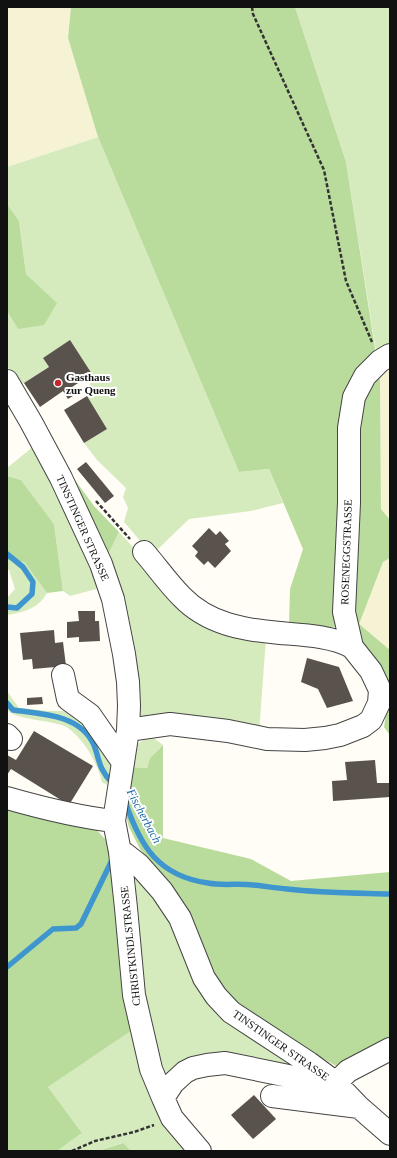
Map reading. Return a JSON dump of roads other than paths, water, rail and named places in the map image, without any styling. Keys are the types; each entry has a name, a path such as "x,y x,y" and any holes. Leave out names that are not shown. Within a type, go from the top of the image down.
{"street":[{"name":"ROSENEGGSTRASSE","path":"128,730 170,724 228,731 267,739 289,740 325,738 353,731 371,720 379,703 380,690 371,670 352,647 344,612 349,503 349,428 354,397 365,376 385,358"},
{"name":"TINSTINGER STRASSE","path":"7,381 61,478 101,564 113,599 124,654 128,690 128,730 115,813"},
{"path":"144,552 182,597 196,609 212,618 245,629 336,641 352,647"},
{"path":"63,675 68,699 90,715 122,766"},
{"path":"7,798 35,806 96,819 115,813"},
{"name":"CHRISTKINDLSTRASSE","path":"115,813 134,995 151,1069 172,1118 200,1151"},
{"name":"TINSTINGER STRASSE","path":"120,852 125,854 138,865 162,891 180,918 204,978 216,996 231,1012 309,1063 336,1083 359,1107 390,1134"},
{"path":"163,1098 173,1083 185,1072 193,1068 207,1065 225,1064 313,1081 336,1083 348,1071 390,1049"},
{"path":"272,1096 359,1107"}],"waterway":[{"name":"Fischerbach","path":"7,554 23,567 33,582 32,594 17,608 7,607"},
{"name":"Fischerbach","path":"7,703 13,710 58,717 78,726 86,733 93,743 99,763 113,784"},
{"name":"Fischerbach","path":"125,801 137,832 145,845 153,856 176,874 214,884 247,884 283,889 338,893 390,894"},
{"path":"7,967 53,929 76,928 81,924 113,858"}],"place":[{"name":"Gasthaus zur Queng","path":"58,383"}]}
